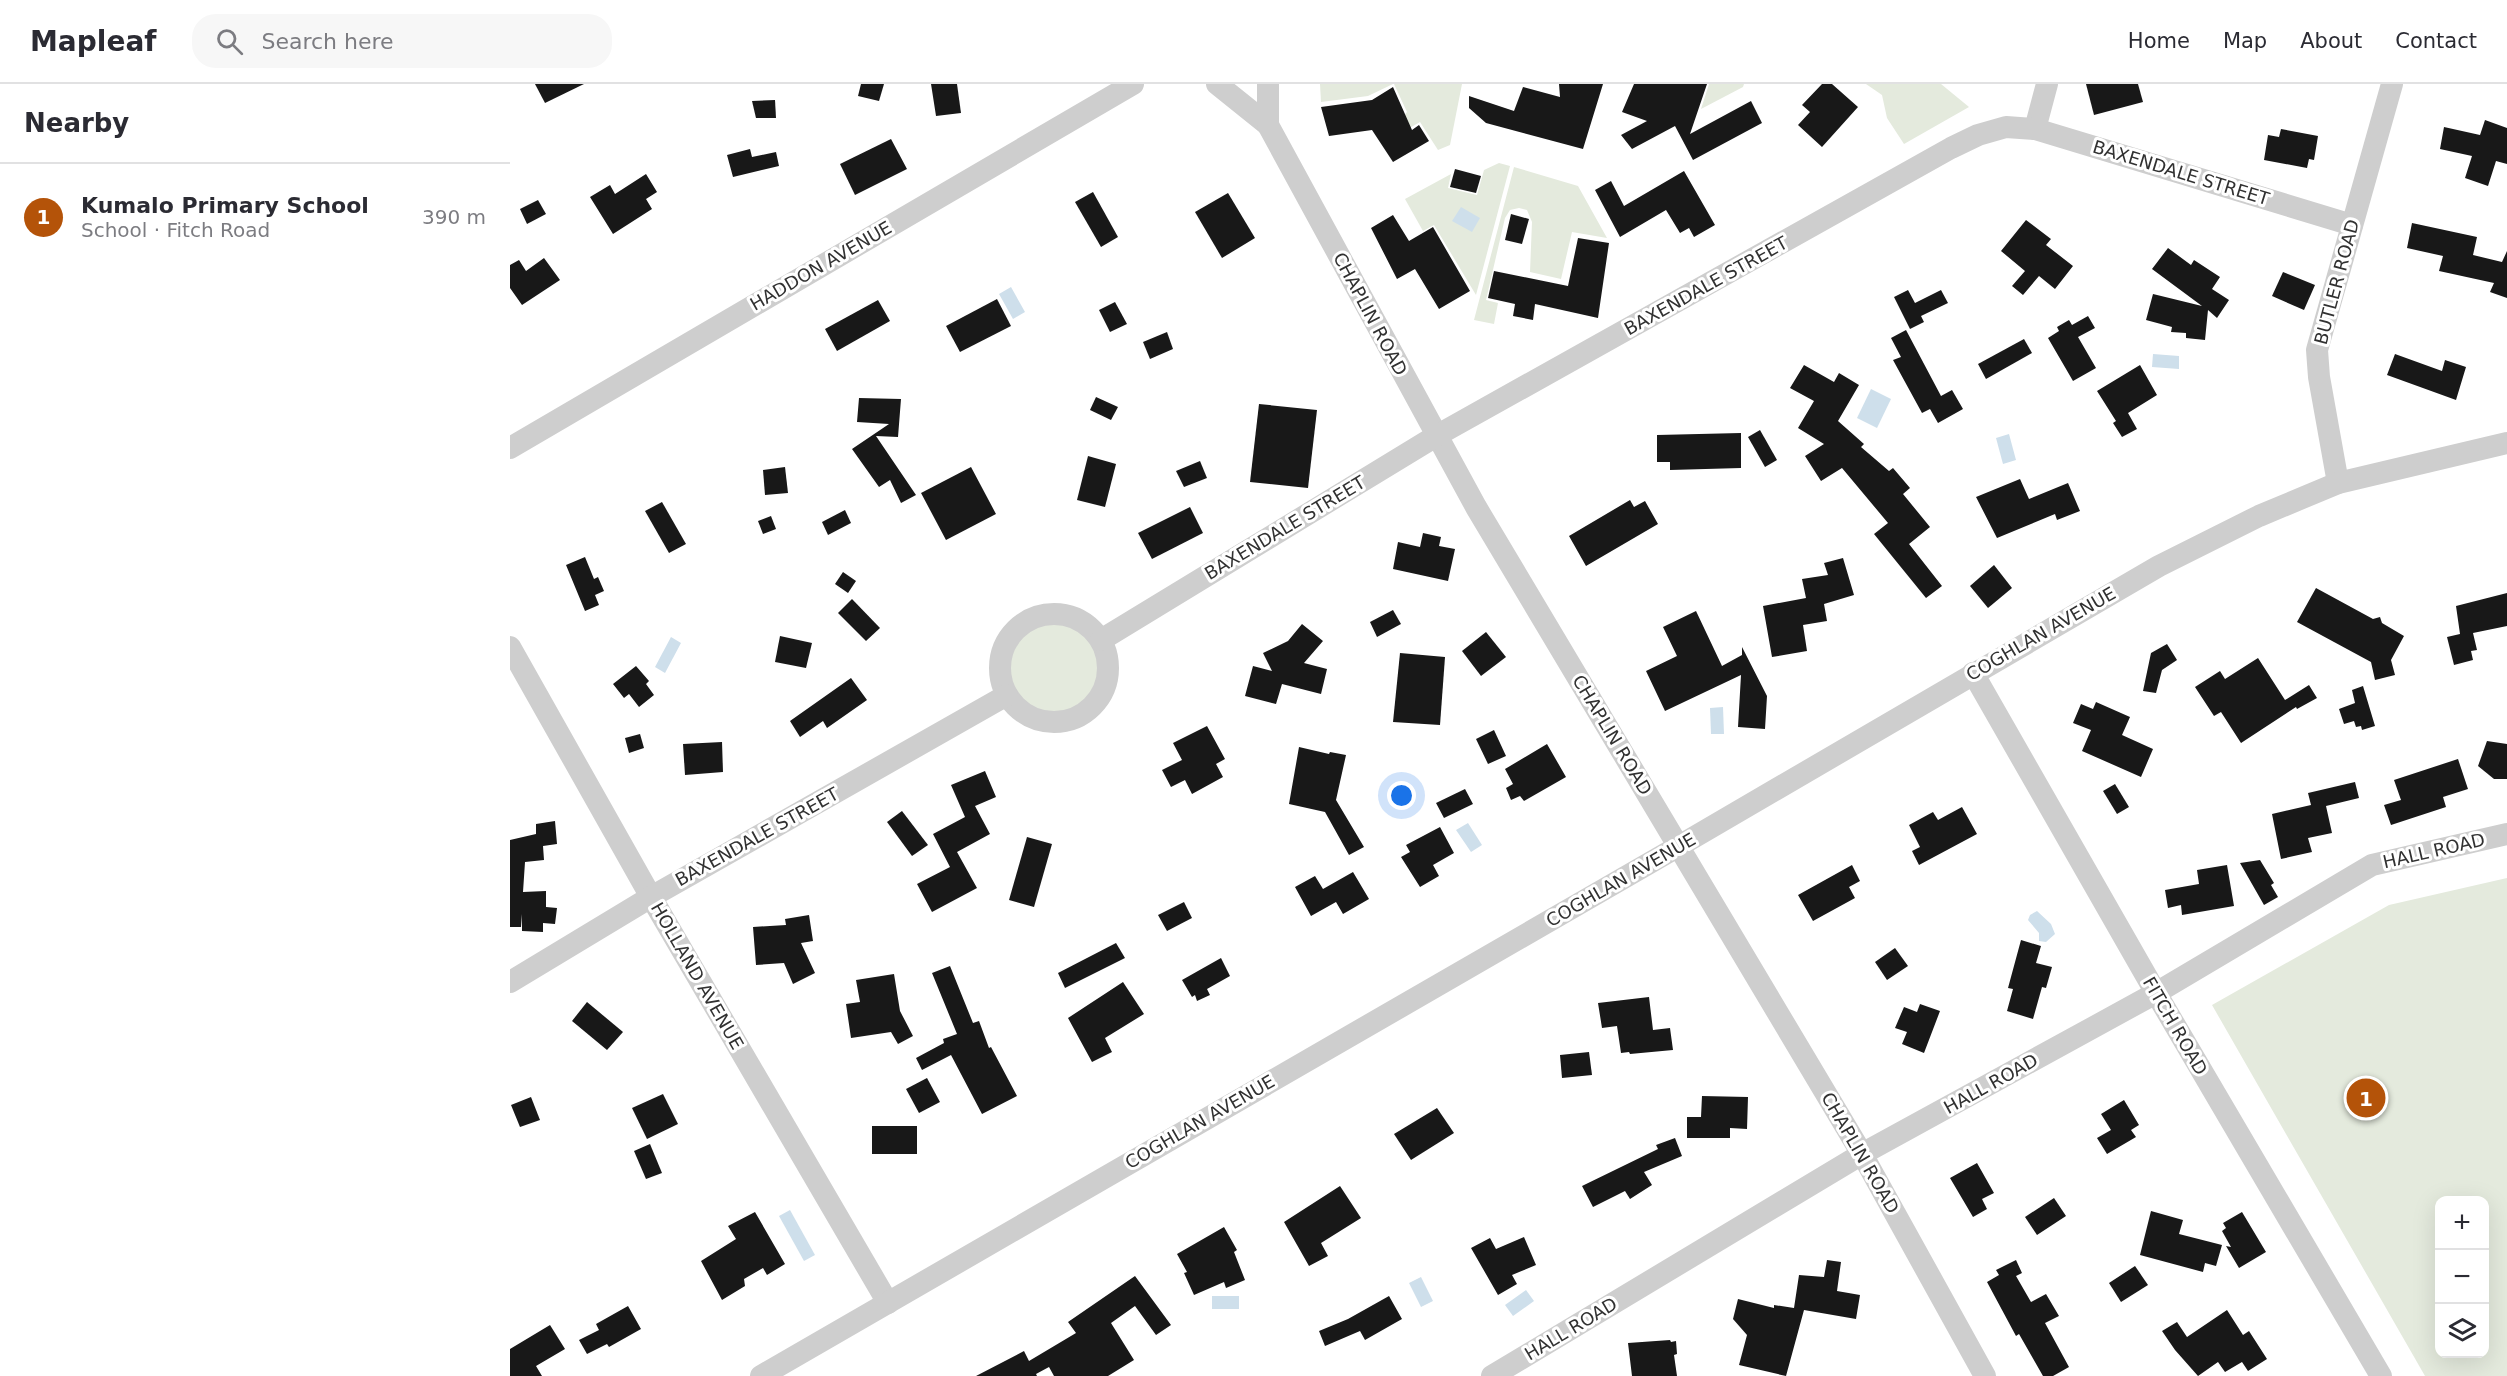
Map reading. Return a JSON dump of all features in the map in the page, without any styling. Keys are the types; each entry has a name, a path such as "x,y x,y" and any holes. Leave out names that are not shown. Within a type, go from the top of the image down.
{"street":[{"name":"HADDON AVENUE","path":"510,448 1133,84"},
{"path":"1217,84 1268,125"},
{"name":"CHAPLIN ROAD","path":"1268,84 1268,125 1436,436 1476,507 1862,1154 1985,1376"},
{"path":"2035,129 2047,84"},
{"name":"BUTLER ROAD","path":"2338,483 2319,377 2318,350 2391,84"},
{"name":"BAXENDALE STREET","path":"1101,640 1436,436 1978,135 2006,127 2035,129 2352,225"},
{"name":"COGHLAN AVENUE","path":"761,1376 2159,566 2259,516 2338,483 2507,443"},
{"path":"1046,614 1068,615 1087,624 1101,640 1108,660 1107,681 1098,700 1082,714 1062,721 1041,720 1021,711 1007,695 1000,675 1001,654 1010,635 1026,621 1046,614"},
{"name":"HOLLAND AVENUE","path":"510,647 651,897 888,1303"},
{"name":"FITCH ROAD","path":"1972,673 2156,993 2381,1376"},
{"name":"BAXENDALE STREET","path":"510,982 651,897 1007,695"},
{"name":"HALL ROAD","path":"1492,1376 1862,1154 2156,993 2372,865 2507,834"}],"shaded area":[{"path":"1320,84 1393,84 1368,96 1321,102"},
{"path":"1394,84 1462,84 1450,145 1438,150 1420,122 1399,134 1395,126 1407,112"},
{"path":"1709,84 1744,84 1743,87 1701,109"},
{"path":"1866,84 1941,84 1969,107 1904,144 1887,118 1882,95"},
{"path":"1499,163 1510,166 1476,295 1434,225 1423,231 1405,199 1451,174 1448,188 1477,195 1484,170"},
{"path":"1514,167 1578,186 1607,238 1572,232 1561,279 1530,272 1532,222 1527,210 1519,208 1510,210 1505,218 1486,300 1498,303 1494,324 1474,320"},
{"path":"1054,614 1075,619 1092,630 1103,647 1108,668 1103,689 1092,706 1075,717 1054,722 1033,717 1016,706 1005,689 1000,668 1005,647 1016,630 1033,619"},
{"path":"2507,878 2507,1376 2425,1376 2212,1005 2389,905"}],"water":[{"path":"1461,207 1480,218 1472,232 1452,221"},
{"path":"1011,287 1025,312 1013,319 999,294"},
{"path":"2153,354 2179,356 2179,369 2152,367"},
{"path":"1871,389 1891,399 1877,428 1857,418"},
{"path":"2009,434 2016,460 2003,464 1996,438"},
{"path":"671,637 681,643 665,673 655,667"},
{"path":"1723,707 1724,734 1711,734 1710,708"},
{"path":"1468,823 1482,845 1471,852 1456,830"},
{"path":"2037,911 2051,924 2055,934 2046,942 2039,941 2039,933 2028,920 2030,915"},
{"path":"790,1210 815,1255 804,1261 779,1216"},
{"path":"1421,1277 1433,1301 1421,1307 1409,1283"},
{"path":"1526,1290 1534,1301 1513,1316 1505,1305"},
{"path":"1212,1296 1239,1296 1239,1309 1212,1309"}],"building":[{"path":"535,84 584,84 545,103"},
{"path":"861,84 884,84 879,101 858,96"},
{"path":"931,84 957,84 961,113 936,116"},
{"path":"1559,84 1603,84 1583,149 1486,123 1469,108 1469,96 1514,111 1523,87 1560,97"},
{"path":"1634,84 1707,84 1690,134 1751,101 1762,123 1693,160 1675,126 1632,149 1621,135 1647,121 1622,112"},
{"path":"1822,84 1832,84 1858,107 1822,147 1798,125 1810,112 1802,105"},
{"path":"2086,84 2138,84 2143,102 2094,115"},
{"path":"1393,87 1412,130 1419,125 1429,141 1393,162 1372,130 1329,136 1321,107 1372,100"},
{"path":"775,100 776,118 756,118 752,101"},
{"path":"2485,120 2507,128 2507,164 2496,161 2488,186 2465,178 2472,156 2440,149 2444,127 2480,135"},
{"path":"2281,129 2318,136 2314,160 2309,159 2307,168 2264,160 2268,135 2279,137"},
{"path":"891,139 907,169 855,195 840,164"},
{"path":"750,149 752,157 776,152 779,166 733,177 727,155"},
{"path":"1455,169 1481,176 1476,193 1450,187"},
{"path":"1684,171 1715,225 1694,237 1689,228 1680,233 1666,210 1620,237 1595,190 1611,181 1624,206"},
{"path":"646,174 657,192 646,199 652,209 613,234 590,197 610,185 615,194"},
{"path":"1093,192 1118,237 1101,247 1075,202"},
{"path":"1228,193 1255,238 1222,258 1195,212"},
{"path":"538,200 546,214 527,224 520,209"},
{"path":"1511,214 1529,219 1522,244 1505,240"},
{"path":"1393,215 1409,241 1433,227 1470,291 1439,309 1415,269 1397,279 1371,228"},
{"path":"2026,220 2051,239 2046,245 2073,266 2055,289 2039,276 2023,295 2012,286 2025,271 2001,251"},
{"path":"2412,223 2477,237 2473,255 2502,262 2507,251 2507,298 2490,292 2494,283 2439,271 2443,256 2407,248"},
{"path":"1578,238 1609,243 1598,318 1535,304 1533,320 1513,316 1515,304 1488,298 1494,271 1568,286"},
{"path":"2168,248 2191,265 2194,260 2220,277 2212,289 2229,300 2217,318 2208,310 2205,340 2186,338 2186,333 2171,332 2172,327 2146,320 2153,294 2202,306 2152,269"},
{"path":"544,258 560,280 522,305 510,288 510,265 519,260 526,271"},
{"path":"2283,272 2315,285 2304,310 2272,296"},
{"path":"1908,290 1915,303 1941,290 1948,303 1921,316 1924,322 1910,329 1894,297"},
{"path":"997,299 1011,326 960,352 946,326"},
{"path":"878,300 890,321 837,351 825,329"},
{"path":"1115,302 1127,324 1110,332 1099,310"},
{"path":"2088,316 2095,328 2078,337 2096,368 2073,381 2048,338 2059,331 2057,327 2069,320 2072,325"},
{"path":"1906,330 1941,396 1952,390 1963,409 1938,423 1930,409 1922,413 1893,360 1901,357 1891,338"},
{"path":"1167,332 1173,349 1150,359 1143,342"},
{"path":"2024,339 2032,353 1986,379 1978,364"},
{"path":"2395,354 2442,371 2445,360 2466,367 2456,400 2387,375"},
{"path":"1804,365 1834,382 1839,373 1859,385 1838,421 1864,444 1861,447 1889,471 1893,468 1910,488 1903,494 1930,527 1909,544 1942,586 1926,598 1874,534 1888,523 1842,468 1821,481 1805,456 1824,444 1798,428 1814,401 1790,388"},
{"path":"2140,365 2157,395 2128,413 2137,429 2122,437 2113,423 2116,421 2097,391"},
{"path":"1096,397 1118,407 1111,420 1090,410"},
{"path":"859,398 901,399 898,437 876,436 916,495 901,503 890,480 879,487 852,449 889,424 857,422"},
{"path":"1259,404 1317,410 1308,488 1250,482"},
{"path":"1760,430 1777,460 1765,467 1748,437"},
{"path":"1741,433 1741,468 1670,470 1670,462 1657,462 1657,435"},
{"path":"1088,456 1116,464 1105,507 1077,500"},
{"path":"1200,461 1207,478 1184,487 1176,471"},
{"path":"785,467 788,493 765,495 763,470"},
{"path":"971,467 996,514 946,540 921,493"},
{"path":"2020,479 2029,499 2068,483 2080,511 2057,520 2055,514 1997,538 1976,497"},
{"path":"1630,500 1634,507 1645,501 1658,524 1586,566 1569,536"},
{"path":"662,502 686,544 669,553 645,511"},
{"path":"1190,507 1203,533 1152,559 1138,533"},
{"path":"845,510 851,523 828,535 822,522"},
{"path":"771,516 776,529 763,534 758,521"},
{"path":"1423,533 1441,537 1439,546 1455,549 1448,581 1393,569 1398,542 1420,547"},
{"path":"585,557 594,579 598,577 604,591 595,595 599,605 585,611 566,565"},
{"path":"1843,558 1854,595 1824,604 1827,621 1803,625 1807,651 1772,657 1763,606 1806,598 1802,579 1828,575 1824,563"},
{"path":"1994,565 2012,588 1988,608 1970,586"},
{"path":"843,572 856,581 848,593 835,584"},
{"path":"2316,588 2373,619 2380,617 2382,623 2404,636 2391,660 2395,675 2375,680 2371,662 2297,622"},
{"path":"2507,593 2507,626 2473,633 2477,650 2471,651 2473,660 2454,665 2447,637 2460,634 2456,606"},
{"path":"852,599 880,628 866,641 838,613"},
{"path":"1393,610 1401,624 1377,637 1370,622"},
{"path":"1696,611 1722,666 1742,655 1742,647 1767,696 1765,729 1738,727 1741,675 1665,711 1646,671 1677,656 1663,627"},
{"path":"1302,624 1323,641 1304,663 1327,669 1321,694 1282,684 1276,704 1245,696 1253,666 1272,671 1263,653 1288,641"},
{"path":"1486,632 1506,657 1481,676 1462,651"},
{"path":"780,636 812,643 806,668 775,662"},
{"path":"2167,644 2177,660 2162,670 2156,693 2143,691 2151,653"},
{"path":"1400,653 1445,657 1440,725 1393,722"},
{"path":"2258,658 2285,700 2309,685 2317,698 2297,709 2296,707 2241,743 2221,712 2214,716 2195,687 2220,671 2225,679"},
{"path":"636,666 649,681 646,684 654,695 639,707 629,694 624,698 613,684"},
{"path":"851,678 867,700 827,728 823,721 800,737 790,721"},
{"path":"2363,686 2375,726 2362,730 2361,726 2356,727 2354,721 2344,724 2339,709 2355,703 2352,690"},
{"path":"2096,702 2130,717 2122,735 2153,749 2141,777 2082,751 2091,730 2073,723 2081,704 2093,709"},
{"path":"1207,726 1225,759 1216,764 1223,777 1192,794 1185,780 1171,787 1162,770 1182,760 1173,743"},
{"path":"1494,730 1506,756 1488,764 1476,739"},
{"path":"640,734 644,748 629,753 625,738"},
{"path":"2487,741 2507,744 2507,779 2494,779 2478,766"},
{"path":"722,742 723,772 685,775 683,744"},
{"path":"1547,744 1566,777 1524,801 1520,796 1511,800 1506,788 1513,784 1505,769"},
{"path":"1299,747 1329,754 1330,752 1346,755 1336,800 1364,847 1349,855 1325,812 1289,804"},
{"path":"2458,759 2468,789 2443,797 2446,807 2391,825 2384,805 2401,800 2394,780"},
{"path":"985,771 996,797 975,806 990,834 957,852 977,888 932,912 917,884 950,867 933,834 965,817 951,785"},
{"path":"2355,782 2359,798 2326,806 2332,833 2308,838 2312,852 2281,859 2272,814 2311,805 2308,793"},
{"path":"2115,784 2129,807 2117,814 2103,791"},
{"path":"1465,789 1473,804 1444,818 1436,803"},
{"path":"1962,807 1977,834 1919,865 1912,851 1920,847 1909,825 1933,812 1938,820"},
{"path":"902,811 928,845 912,856 887,822"},
{"path":"555,821 557,844 543,846 544,860 525,862 523,892 546,891 546,907 557,908 555,924 543,923 543,932 522,931 522,914 521,927 510,927 510,840 536,834 536,824"},
{"path":"1440,827 1454,853 1433,865 1439,876 1420,887 1401,857 1410,852 1406,845"},
{"path":"1027,837 1052,844 1034,907 1009,900"},
{"path":"2260,860 2274,883 2271,885 2278,897 2264,905 2240,863"},
{"path":"1852,865 1860,881 1849,887 1855,898 1813,921 1798,895"},
{"path":"2227,865 2234,906 2182,915 2181,905 2168,908 2165,890 2199,884 2197,870"},
{"path":"1353,872 1369,899 1343,914 1336,902 1311,916 1295,887 1315,876 1323,889"},
{"path":"1184,902 1192,918 1167,931 1158,915"},
{"path":"809,915 813,941 801,943 815,973 793,984 784,963 756,965 753,927 786,925 785,919"},
{"path":"2021,940 2041,946 2036,963 2052,967 2046,988 2042,987 2033,1019 2007,1011 2013,989 2008,988"},
{"path":"1116,943 1125,958 1065,988 1058,973"},
{"path":"1895,948 1908,966 1887,980 1875,962"},
{"path":"1221,958 1230,976 1207,989 1210,995 1197,1001 1195,995 1192,997 1182,980"},
{"path":"950,966 973,1023 979,1021 989,1048 991,1047 1017,1096 982,1114 951,1055 922,1070 916,1058 944,1043 943,1039 957,1034 932,973"},
{"path":"894,974 900,1011 913,1036 898,1044 891,1032 851,1038 846,1004 860,1002 856,980"},
{"path":"1123,982 1144,1014 1105,1038 1112,1052 1092,1062 1068,1018"},
{"path":"1649,997 1653,1030 1670,1028 1673,1050 1621,1053 1617,1026 1602,1028 1598,1003"},
{"path":"587,1002 623,1032 607,1050 572,1021"},
{"path":"1920,1004 1940,1011 1924,1053 1902,1044 1907,1032 1895,1028 1904,1007 1917,1012"},
{"path":"1589,1052 1592,1075 1562,1078 1560,1055"},
{"path":"927,1078 940,1102 919,1113 906,1089"},
{"path":"663,1094 678,1124 647,1139 632,1108"},
{"path":"1702,1096 1748,1097 1747,1129 1730,1128 1730,1138 1687,1138 1687,1117 1701,1117"},
{"path":"531,1097 540,1120 520,1127 511,1105"},
{"path":"2124,1100 2139,1125 2131,1130 2136,1137 2107,1154 2097,1138 2111,1130 2101,1114"},
{"path":"1437,1108 1454,1133 1411,1160 1394,1134"},
{"path":"872,1126 917,1126 917,1154 872,1154"},
{"path":"1675,1138 1682,1156 1644,1172 1652,1185 1630,1199 1625,1191 1593,1207 1582,1186 1658,1149 1656,1145"},
{"path":"650,1144 662,1173 646,1179 634,1151"},
{"path":"1977,1163 1994,1193 1982,1199 1987,1209 1973,1217 1950,1178"},
{"path":"1340,1186 1361,1218 1321,1243 1328,1256 1309,1266 1284,1222"},
{"path":"2054,1198 2066,1216 2037,1235 2025,1217"},
{"path":"2151,1211 2183,1220 2179,1234 2222,1245 2216,1266 2205,1263 2203,1272 2140,1255"},
{"path":"755,1212 785,1264 767,1275 763,1268 744,1279 745,1286 722,1300 701,1261 736,1239 728,1226"},
{"path":"2242,1212 2266,1252 2239,1268 2226,1246 2231,1247 2222,1231 2226,1228 2223,1223"},
{"path":"1224,1227 1237,1250 1234,1252 1245,1280 1226,1288 1224,1282 1194,1295 1184,1273 1187,1272 1177,1254"},
{"path":"1524,1237 1536,1265 1512,1275 1517,1284 1498,1295 1471,1248 1490,1238 1496,1249"},
{"path":"1827,1260 1841,1262 1837,1291 1860,1295 1856,1319 1804,1310 1786,1376 1739,1365 1747,1335 1733,1319 1738,1299 1774,1308 1774,1305 1794,1308 1799,1275 1824,1277"},
{"path":"2016,1260 2022,1273 2016,1276 2031,1302 2046,1294 2059,1316 2045,1323 2069,1367 2053,1376 2043,1376 2019,1334 2016,1336 1987,1282 1999,1275 1996,1270"},
{"path":"2135,1266 2148,1285 2121,1302 2109,1283"},
{"path":"1135,1276 1171,1325 1156,1335 1135,1306 1111,1323 1134,1360 1108,1376 1054,1376 1049,1367 1036,1374 1037,1376 976,1376 1024,1351 1029,1361 1076,1333 1068,1322"},
{"path":"1389,1296 1402,1319 1365,1340 1360,1331 1325,1346 1319,1331 1348,1319"},
{"path":"628,1306 641,1329 609,1347 607,1344 587,1354 579,1340 599,1330 596,1324"},
{"path":"2227,1310 2243,1335 2249,1331 2267,1359 2248,1371 2242,1362 2225,1372 2218,1362 2198,1376 2162,1331 2177,1322 2187,1337"},
{"path":"550,1325 565,1349 536,1366 542,1376 510,1376 510,1349"},
{"path":"1670,1340 1671,1342 1676,1341 1677,1354 1674,1355 1677,1376 1632,1376 1628,1343"}],"place":[{"name":"Kumalo Primary School","path":"2366,1098"}]}
